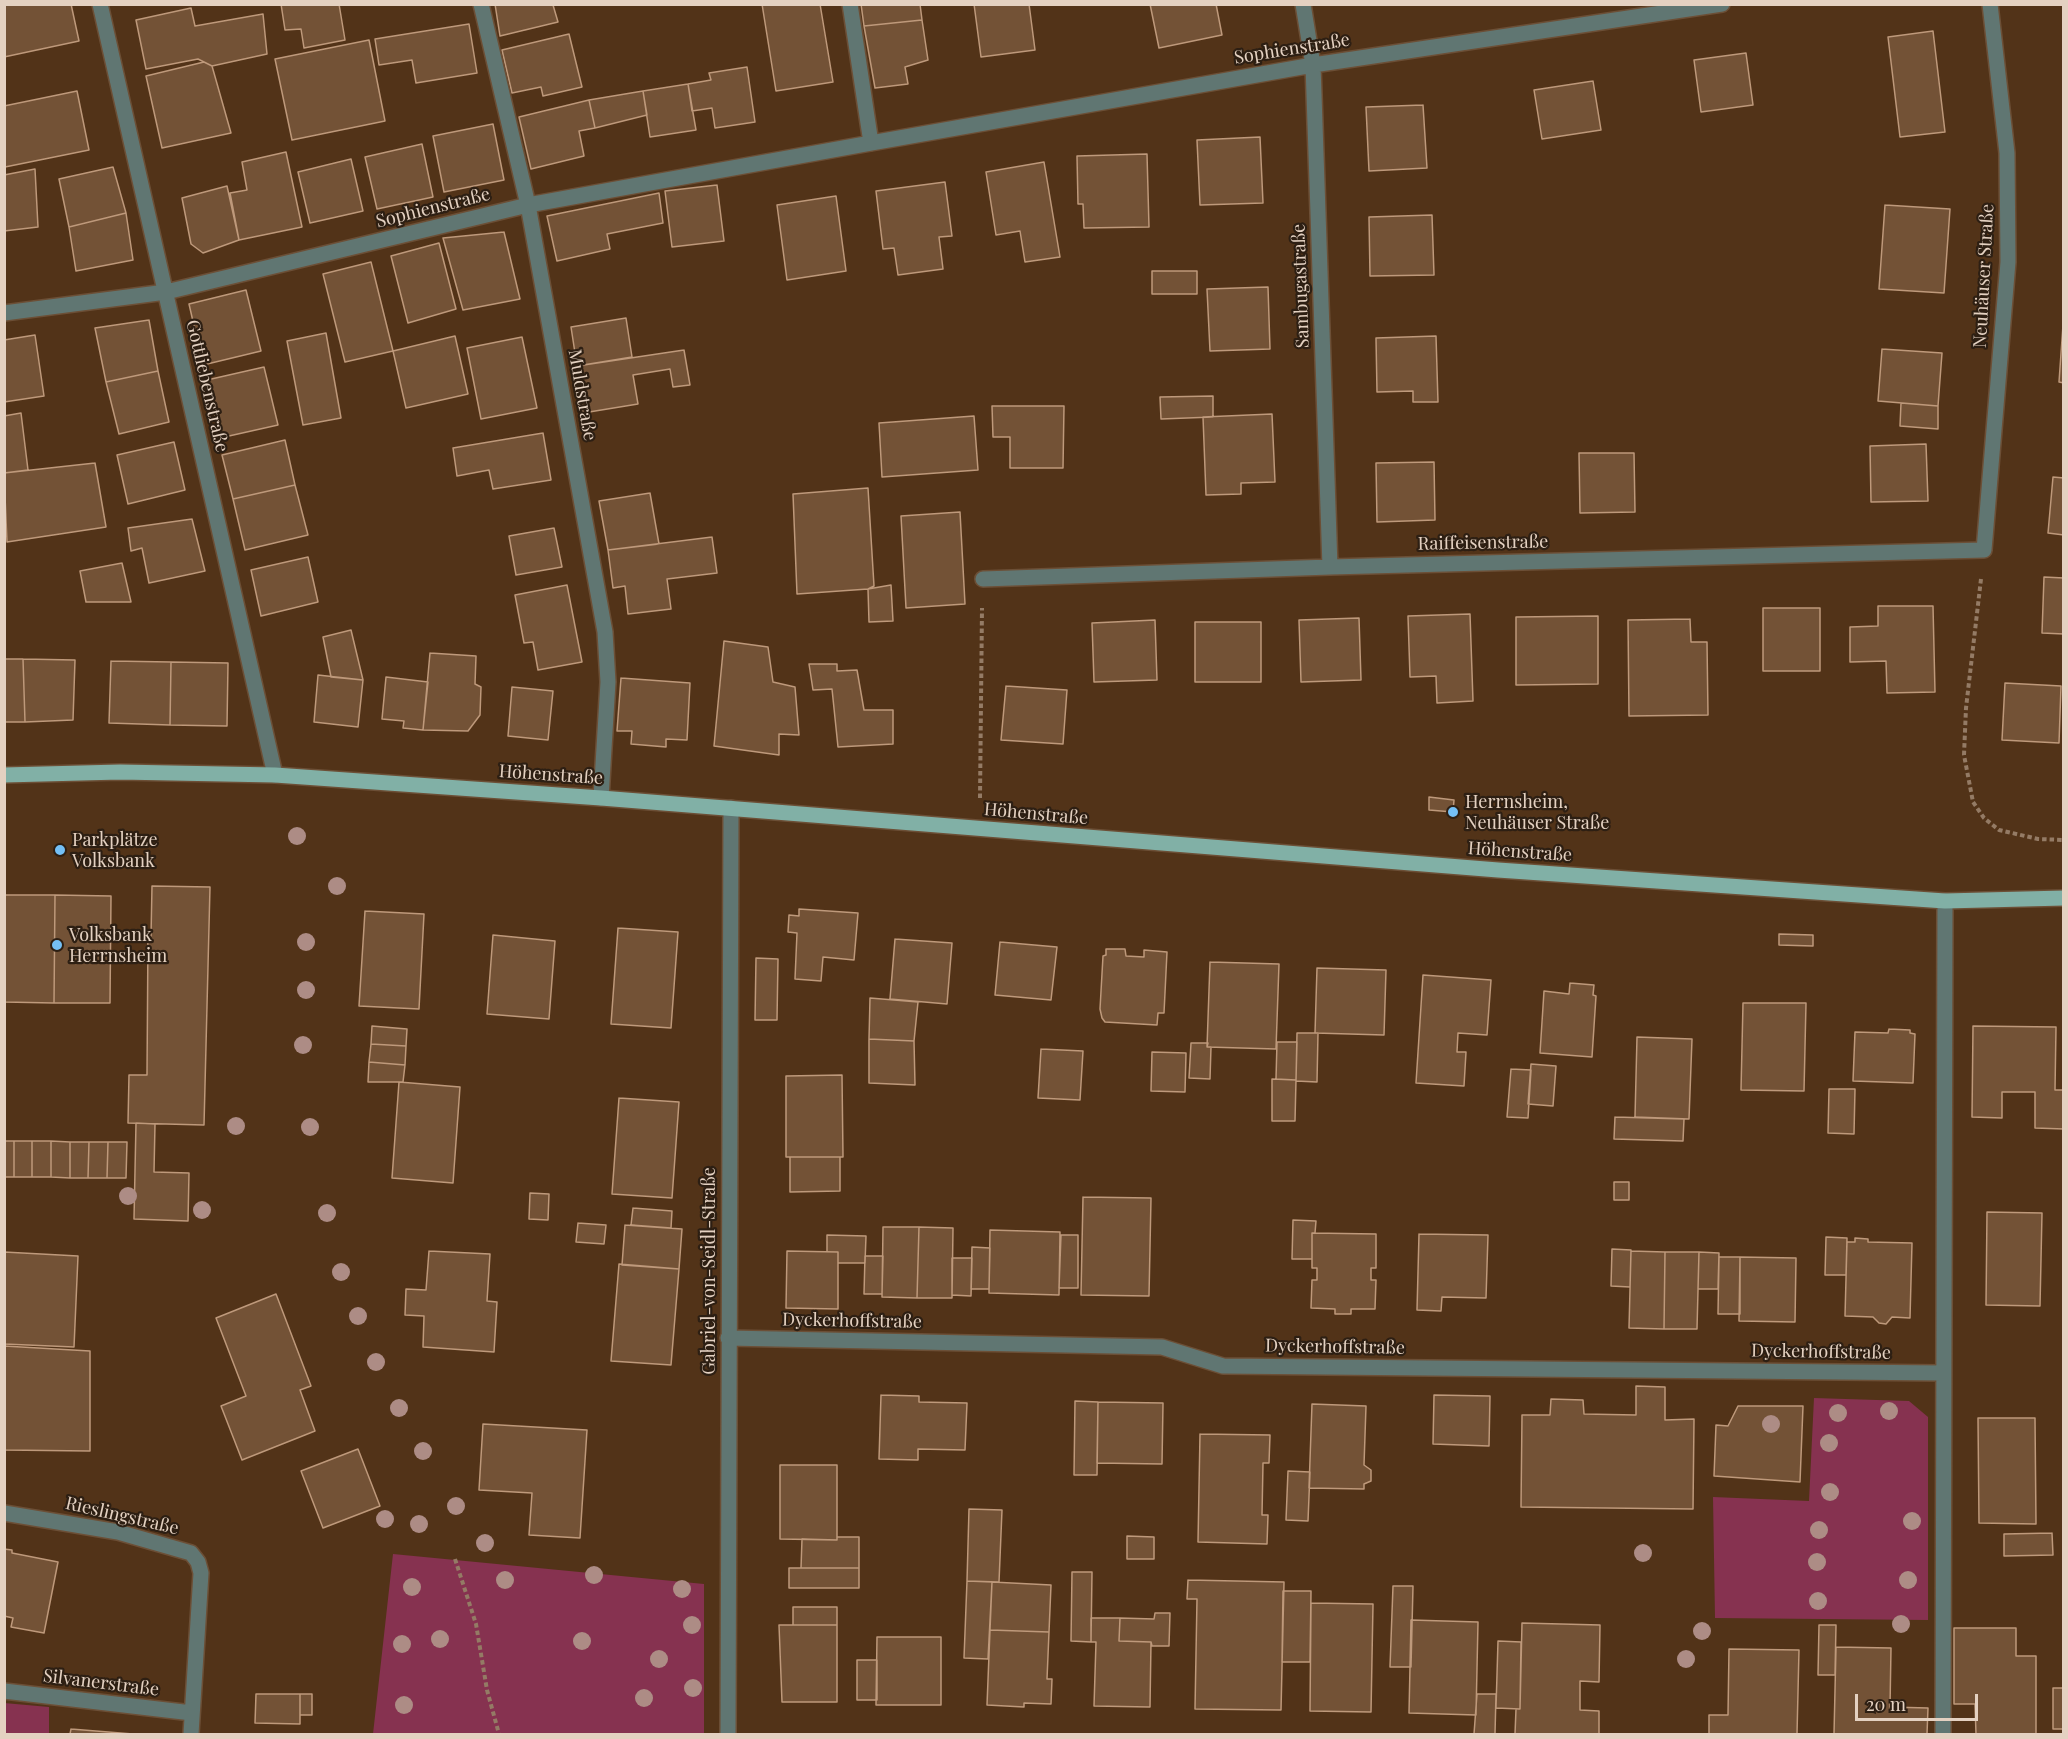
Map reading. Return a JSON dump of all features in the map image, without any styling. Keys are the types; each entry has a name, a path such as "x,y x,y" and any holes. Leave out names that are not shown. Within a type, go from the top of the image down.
{"main road":[{"name":"Höhenstraße","path":"4,775 120,772 275,775 731,808 1498,870 1946,901 2064,898"}],"street":[{"name":"Gottliebenstraße","path":"100,4 275,775"},
{"name":"Muldstraße","path":"481,4 528,205 605,633 608,682 601,798"},
{"path":"850,4 871,143"},
{"name":"Sambugastraße","path":"1303,4 1313,65 1330,567"},
{"name":"Sophienstraße","path":"4,313 166,292 528,205 871,143 1313,65 1722,4"},
{"name":"Neuhäuser Straße","path":"1984,550 2008,240 2007,153 1990,4"},
{"name":"Raiffeisenstraße","path":"983,579 1330,567 1984,550"},
{"name":"Gabriel-von-Seidl-Straße","path":"728,1734 731,808"},
{"path":"1943,1734 1946,901"},
{"name":"Dyckerhoffstraße","path":"728,1338 1162,1347 1223,1366 1943,1372"},
{"name":"Rieslingstraße","path":"4,1513 118,1532 191,1553 198,1562 201,1573 190,1734"},
{"name":"Silvanerstraße","path":"4,1691 192,1713"}],"path":[{"path":"1984,550 1966,708 1964,755 1973,802 1984,818 1999,830 2038,839 2064,840"},
{"path":"980,829 983,579"},
{"path":"455,1559 476,1624 487,1690 499,1734"}],"shaded area":[{"path":"1814,1398 1909,1401 1928,1417 1928,1620 1715,1618 1713,1497 1809,1501"},
{"path":"393,1554 704,1584 704,1734 373,1734"},
{"path":"4,1703 49,1707 49,1734 5,1734"}],"building":[{"path":"4,4 71,4 79,41 4,57"},
{"path":"281,4 339,4 345,40 304,48 301,29 285,30"},
{"path":"495,4 556,4 553,5 558,22 500,36"},
{"path":"762,4 820,4 833,82 776,91"},
{"path":"861,4 920,4 922,20 864,26"},
{"path":"974,4 1029,4 1035,50 981,57"},
{"path":"1150,4 1216,4 1222,35 1159,48"},
{"path":"191,8 195,26 263,14 267,54 212,66 198,59 146,69 136,20"},
{"path":"922,20 928,60 905,67 908,84 875,88 864,26"},
{"path":"469,24 477,73 416,83 412,60 379,65 375,39"},
{"path":"1933,31 1945,132 1900,137 1888,37"},
{"path":"569,34 582,87 543,96 541,87 512,93 502,50"},
{"path":"369,40 385,121 292,140 275,59"},
{"path":"1746,53 1753,105 1701,112 1694,60"},
{"path":"204,62 212,66 231,133 162,148 146,76"},
{"path":"747,67 755,122 715,128 712,108 692,111 688,84 711,80 709,73"},
{"path":"1593,81 1601,130 1542,139 1534,90"},
{"path":"688,84 696,130 650,137 643,91"},
{"path":"77,91 89,150 5,167 4,106"},
{"path":"643,91 647,115 595,128 589,100"},
{"path":"589,100 595,128 579,131 584,156 531,169 519,117"},
{"path":"1423,105 1427,168 1369,171 1366,107"},
{"path":"493,124 504,180 444,192 433,136"},
{"path":"1260,137 1263,203 1200,205 1197,140"},
{"path":"422,144 433,197 377,209 365,157"},
{"path":"286,152 302,227 239,240 230,193 247,190 242,162"},
{"path":"1147,154 1149,227 1084,228 1083,204 1078,204 1077,156"},
{"path":"351,159 363,211 310,223 298,172"},
{"path":"1044,162 1060,257 1025,262 1020,231 996,235 986,172"},
{"path":"113,167 126,213 69,227 59,179"},
{"path":"35,169 38,227 4,231 4,175"},
{"path":"945,182 952,236 939,237 943,269 898,275 894,248 883,249 876,191"},
{"path":"717,185 724,241 672,247 665,191"},
{"path":"227,186 239,240 203,253 191,244 182,198"},
{"path":"659,193 663,223 607,234 610,249 557,261 547,216"},
{"path":"836,196 846,271 787,280 777,205"},
{"path":"1885,205 1950,209 1944,293 1879,289"},
{"path":"126,213 133,260 76,271 69,227"},
{"path":"1432,215 1434,275 1370,276 1369,217"},
{"path":"504,232 520,299 463,310 443,238"},
{"path":"439,243 456,309 408,323 391,256"},
{"path":"371,262 393,351 345,362 323,274"},
{"path":"1152,271 1197,271 1197,294 1152,294"},
{"path":"1268,287 1270,349 1210,351 1207,289"},
{"path":"246,290 261,351 203,365 189,304"},
{"path":"626,318 632,357 577,366 571,327"},
{"path":"149,320 158,371 106,382 95,328"},
{"path":"2064,325 2064,383 2059,382"},
{"path":"326,333 341,418 303,425 287,341"},
{"path":"35,335 44,396 4,402 4,340"},
{"path":"455,336 468,394 406,408 393,351"},
{"path":"1436,336 1438,402 1413,402 1413,391 1377,392 1376,338"},
{"path":"522,337 537,408 481,419 467,348"},
{"path":"1882,349 1942,353 1938,406 1878,401"},
{"path":"684,350 690,385 673,387 670,369 633,375 638,404 583,413 577,366"},
{"path":"264,367 278,425 220,438 207,380"},
{"path":"158,371 169,422 119,434 106,382"},
{"path":"1213,396 1213,417 1161,419 1160,397"},
{"path":"1901,403 1938,406 1938,429 1900,426"},
{"path":"992,406 1064,406 1063,468 1010,468 1010,437 993,437"},
{"path":"21,413 28,470 4,473 4,416"},
{"path":"1272,414 1275,482 1241,483 1241,494 1206,495 1203,417"},
{"path":"974,416 978,470 882,477 879,423"},
{"path":"543,433 551,480 493,489 489,470 457,476 453,448"},
{"path":"285,440 295,485 233,499 222,455"},
{"path":"174,442 185,490 128,504 117,455"},
{"path":"1926,444 1928,501 1871,502 1870,446"},
{"path":"1579,453 1634,453 1635,512 1580,513"},
{"path":"1434,462 1435,520 1377,522 1376,463"},
{"path":"95,463 106,527 7,542 4,473"},
{"path":"2053,477 2064,478 2064,535 2048,533"},
{"path":"295,485 308,535 245,550 233,499"},
{"path":"868,488 874,586 868,589 797,594 793,494"},
{"path":"650,493 659,544 608,550 599,501"},
{"path":"960,512 965,604 906,608 901,516"},
{"path":"192,519 205,571 149,583 142,548 131,551 128,528"},
{"path":"554,528 562,567 516,575 509,536"},
{"path":"712,537 717,573 667,579 671,609 628,614 625,586 613,588 608,550"},
{"path":"308,557 318,602 261,616 251,570"},
{"path":"122,563 131,602 86,602 80,571"},
{"path":"2044,577 2064,578 2064,634 2042,633"},
{"path":"567,585 582,662 538,670 533,642 524,643 515,595"},
{"path":"891,585 893,621 869,622 868,589"},
{"path":"1878,606 1933,606 1935,692 1887,693 1886,661 1850,662 1850,627 1878,626"},
{"path":"1763,608 1820,608 1820,671 1763,671"},
{"path":"1470,614 1473,701 1437,703 1436,676 1410,677 1408,616"},
{"path":"1598,616 1598,684 1516,685 1516,617"},
{"path":"1359,618 1361,680 1301,682 1299,620"},
{"path":"1690,619 1691,642 1707,642 1708,715 1629,716 1628,620"},
{"path":"1155,620 1157,680 1094,682 1092,623"},
{"path":"1195,622 1261,622 1261,682 1195,682"},
{"path":"351,630 363,680 331,677 323,637"},
{"path":"724,641 768,647 773,682 795,687 799,735 779,734 779,755 714,746"},
{"path":"430,653 476,656 475,684 481,687 480,715 468,731 423,730"},
{"path":"4,659 23,659 25,722 4,722"},
{"path":"23,659 75,660 73,720 25,722"},
{"path":"111,661 171,662 170,725 109,723"},
{"path":"171,662 228,663 227,726 170,725"},
{"path":"809,664 837,664 837,671 857,670 864,710 893,710 893,744 838,747 832,689 813,690"},
{"path":"318,675 363,680 358,727 314,722"},
{"path":"386,677 428,682 423,730 403,728 404,721 382,719"},
{"path":"621,678 690,683 687,740 666,739 666,747 631,744 632,731 617,731"},
{"path":"2005,683 2061,686 2059,743 2002,740"},
{"path":"1006,686 1067,690 1063,744 1001,740"},
{"path":"512,687 553,691 548,740 508,736"},
{"path":"1429,797 1454,800 1453,812 1429,810"},
{"path":"152,886 210,887 204,1125 128,1123 129,1075 147,1075 148,936 151,936"},
{"path":"4,895 55,895 54,1003 4,1002"},
{"path":"55,895 111,896 110,1003 54,1003"},
{"path":"799,909 858,913 854,960 823,957 821,981 795,979 797,933 788,932 789,915 799,916"},
{"path":"365,911 424,914 419,1009 359,1006"},
{"path":"618,928 678,932 671,1028 611,1024"},
{"path":"1779,934 1813,935 1813,946 1779,945"},
{"path":"493,935 555,941 549,1019 487,1014"},
{"path":"895,939 952,943 947,1004 890,999"},
{"path":"1000,942 1057,947 1051,1000 995,995"},
{"path":"1106,949 1125,949 1126,956 1144,957 1144,950 1167,952 1164,1013 1158,1013 1157,1025 1105,1022 1102,1018 1100,1009 1103,956 1106,955"},
{"path":"756,958 778,959 777,1020 755,1020"},
{"path":"1210,962 1279,964 1276,1049 1207,1047"},
{"path":"1317,968 1386,970 1384,1035 1315,1033"},
{"path":"1423,975 1491,980 1487,1035 1458,1033 1457,1052 1466,1052 1464,1086 1416,1083"},
{"path":"1570,983 1594,985 1593,995 1596,996 1592,1057 1540,1053 1544,991 1569,994"},
{"path":"870,998 918,1002 914,1041 869,1039"},
{"path":"1743,1003 1806,1003 1804,1091 1741,1090"},
{"path":"372,1026 407,1029 406,1046 371,1044"},
{"path":"1973,1026 2056,1027 2055,1090 2064,1090 2064,1129 2035,1128 2035,1092 2002,1092 2002,1118 1972,1117"},
{"path":"1889,1029 1910,1030 1910,1033 1915,1034 1913,1083 1853,1081 1855,1032 1888,1033"},
{"path":"1297,1033 1318,1033 1317,1082 1296,1081"},
{"path":"1637,1037 1692,1039 1689,1119 1635,1117"},
{"path":"869,1039 914,1041 915,1085 869,1083"},
{"path":"1277,1042 1297,1042 1296,1080 1276,1079"},
{"path":"1191,1043 1208,1043 1207,1047 1211,1047 1210,1079 1189,1078"},
{"path":"371,1044 406,1046 405,1065 369,1062"},
{"path":"1041,1049 1083,1051 1080,1100 1038,1098"},
{"path":"1152,1052 1186,1053 1185,1092 1151,1091"},
{"path":"369,1062 405,1065 403,1082 368,1082"},
{"path":"1531,1064 1556,1066 1553,1106 1528,1104"},
{"path":"1511,1069 1531,1070 1528,1118 1507,1117"},
{"path":"842,1075 843,1157 786,1157 786,1076"},
{"path":"1272,1079 1296,1080 1295,1121 1272,1121"},
{"path":"399,1082 460,1087 453,1183 392,1178"},
{"path":"1829,1089 1855,1089 1854,1134 1828,1133"},
{"path":"619,1098 679,1102 672,1198 612,1194"},
{"path":"1615,1117 1684,1119 1683,1141 1614,1139"},
{"path":"136,1123 155,1124 154,1172 189,1173 188,1221 134,1219"},
{"path":"4,1141 14,1141 14,1177 4,1177"},
{"path":"14,1141 32,1141 32,1177 14,1177"},
{"path":"32,1141 51,1141 51,1177 32,1177"},
{"path":"51,1141 70,1142 70,1178 51,1177"},
{"path":"70,1142 89,1142 88,1178 70,1178"},
{"path":"89,1142 108,1142 107,1178 88,1178"},
{"path":"108,1142 127,1142 126,1178 107,1178"},
{"path":"790,1157 840,1157 840,1191 790,1192"},
{"path":"1614,1182 1629,1182 1629,1200 1614,1200"},
{"path":"530,1193 549,1194 548,1220 529,1219"},
{"path":"1083,1197 1151,1198 1149,1296 1081,1295"},
{"path":"633,1208 672,1211 671,1228 631,1225"},
{"path":"1987,1212 2042,1213 2040,1306 1986,1305"},
{"path":"1293,1220 1316,1221 1315,1233 1312,1233 1312,1259 1292,1259"},
{"path":"578,1223 606,1225 604,1244 576,1242"},
{"path":"625,1225 682,1229 679,1269 622,1265"},
{"path":"883,1227 919,1227 917,1298 882,1297"},
{"path":"919,1227 953,1228 952,1298 917,1298"},
{"path":"990,1230 1060,1232 1059,1295 989,1293"},
{"path":"1312,1233 1376,1234 1376,1268 1371,1268 1371,1280 1376,1280 1375,1309 1351,1309 1351,1314 1335,1314 1335,1309 1311,1308 1312,1280 1317,1280 1317,1268 1312,1268"},
{"path":"1419,1234 1488,1235 1486,1298 1442,1297 1441,1311 1417,1310"},
{"path":"827,1235 866,1236 865,1263 838,1263 838,1252 827,1252"},
{"path":"1061,1235 1078,1235 1078,1288 1059,1288"},
{"path":"1826,1237 1847,1238 1846,1275 1825,1275"},
{"path":"1855,1238 1868,1239 1868,1242 1912,1243 1910,1318 1892,1317 1886,1324 1879,1323 1873,1317 1845,1316 1847,1242 1855,1242"},
{"path":"972,1247 990,1248 989,1289 971,1289"},
{"path":"1612,1249 1631,1250 1630,1287 1611,1286"},
{"path":"429,1251 490,1254 487,1301 497,1302 494,1352 423,1347 424,1316 405,1315 406,1289 426,1290"},
{"path":"787,1251 838,1252 838,1309 786,1308"},
{"path":"1631,1251 1665,1252 1664,1329 1629,1328"},
{"path":"4,1252 78,1256 74,1347 4,1344"},
{"path":"1665,1252 1699,1252 1697,1329 1664,1329"},
{"path":"1699,1252 1719,1253 1718,1289 1698,1289"},
{"path":"865,1256 883,1256 882,1294 864,1294"},
{"path":"1719,1257 1740,1257 1740,1314 1718,1314"},
{"path":"1740,1257 1796,1258 1795,1322 1739,1321"},
{"path":"952,1258 972,1258 971,1296 952,1295"},
{"path":"619,1264 679,1269 671,1365 611,1361"},
{"path":"276,1294 311,1386 300,1390 315,1431 242,1460 221,1406 246,1396 216,1318"},
{"path":"4,1346 90,1351 90,1451 4,1450"},
{"path":"1636,1386 1665,1387 1665,1420 1694,1419 1693,1509 1521,1507 1522,1415 1550,1415 1551,1399 1583,1400 1584,1414 1636,1415"},
{"path":"881,1395 919,1396 919,1402 967,1403 965,1450 918,1449 918,1460 879,1459"},
{"path":"1434,1395 1490,1396 1489,1446 1433,1444"},
{"path":"1075,1401 1098,1402 1097,1475 1074,1475"},
{"path":"1098,1402 1163,1403 1162,1464 1097,1463"},
{"path":"1312,1404 1366,1406 1364,1465 1371,1470 1371,1481 1364,1484 1364,1489 1309,1488"},
{"path":"1738,1406 1803,1406 1800,1482 1714,1476 1716,1425 1728,1426"},
{"path":"1978,1418 2035,1418 2036,1524 1979,1523"},
{"path":"483,1424 587,1430 580,1538 529,1535 532,1493 479,1490"},
{"path":"1200,1434 1270,1435 1269,1463 1263,1463 1262,1515 1268,1515 1267,1544 1198,1542"},
{"path":"358,1449 380,1506 323,1528 301,1471"},
{"path":"780,1465 837,1465 837,1540 780,1539"},
{"path":"1288,1471 1310,1472 1308,1521 1286,1520"},
{"path":"969,1509 1002,1510 999,1582 967,1581"},
{"path":"2052,1533 2053,1555 2004,1556 2004,1534"},
{"path":"1127,1536 1154,1537 1154,1559 1127,1559"},
{"path":"837,1537 859,1537 859,1568 801,1568 802,1539 837,1540"},
{"path":"4,1549 12,1550 12,1553 58,1562 44,1633 11,1627 13,1618 4,1616"},
{"path":"789,1568 859,1568 859,1588 789,1588"},
{"path":"1072,1572 1092,1572 1091,1642 1071,1641"},
{"path":"1188,1580 1284,1582 1281,1710 1195,1709 1197,1599 1187,1599"},
{"path":"967,1581 992,1582 988,1659 964,1658"},
{"path":"992,1582 1051,1585 1049,1632 990,1630"},
{"path":"1393,1586 1413,1586 1411,1667 1390,1667"},
{"path":"1283,1591 1311,1591 1310,1662 1282,1662"},
{"path":"1311,1603 1373,1604 1371,1712 1310,1711"},
{"path":"793,1607 837,1607 837,1625 793,1625"},
{"path":"1155,1613 1170,1613 1169,1646 1152,1646 1151,1642 1119,1641 1120,1618 1154,1619"},
{"path":"1091,1618 1120,1618 1119,1641 1151,1642 1150,1707 1094,1706 1096,1642 1091,1642"},
{"path":"1411,1620 1478,1622 1476,1715 1409,1713"},
{"path":"1522,1623 1600,1625 1599,1682 1580,1681 1580,1710 1599,1711 1599,1734 1515,1734 1516,1709 1520,1709"},
{"path":"779,1625 837,1625 837,1702 782,1702"},
{"path":"1819,1625 1836,1625 1835,1675 1818,1675"},
{"path":"1954,1628 2016,1628 2016,1656 2036,1656 2036,1734 1976,1734 1975,1704 1954,1704"},
{"path":"990,1630 1049,1632 1047,1679 1052,1679 1051,1704 1024,1703 1024,1707 987,1705"},
{"path":"877,1637 941,1637 941,1705 876,1705"},
{"path":"1498,1641 1521,1642 1520,1709 1496,1708"},
{"path":"1836,1647 1891,1648 1890,1707 1928,1708 1927,1734 1834,1734"},
{"path":"1729,1649 1799,1650 1797,1734 1709,1734 1709,1715 1728,1715"},
{"path":"857,1660 877,1660 877,1700 857,1700"},
{"path":"2053,1688 2064,1688 2064,1729 2053,1729"},
{"path":"256,1694 300,1694 300,1724 255,1723"},
{"path":"300,1694 312,1694 312,1715 300,1715"},
{"path":"1477,1694 1496,1694 1495,1734 1474,1734"},
{"path":"71,1729 133,1734 70,1734"}],"place":[{"name":"Herrnsheim, Neuhäuser Straße","path":"1453,812"},
{"name":"Parkplätze Volksbank","path":"60,850"},
{"name":"Volksbank Herrnsheim","path":"57,945"}]}
